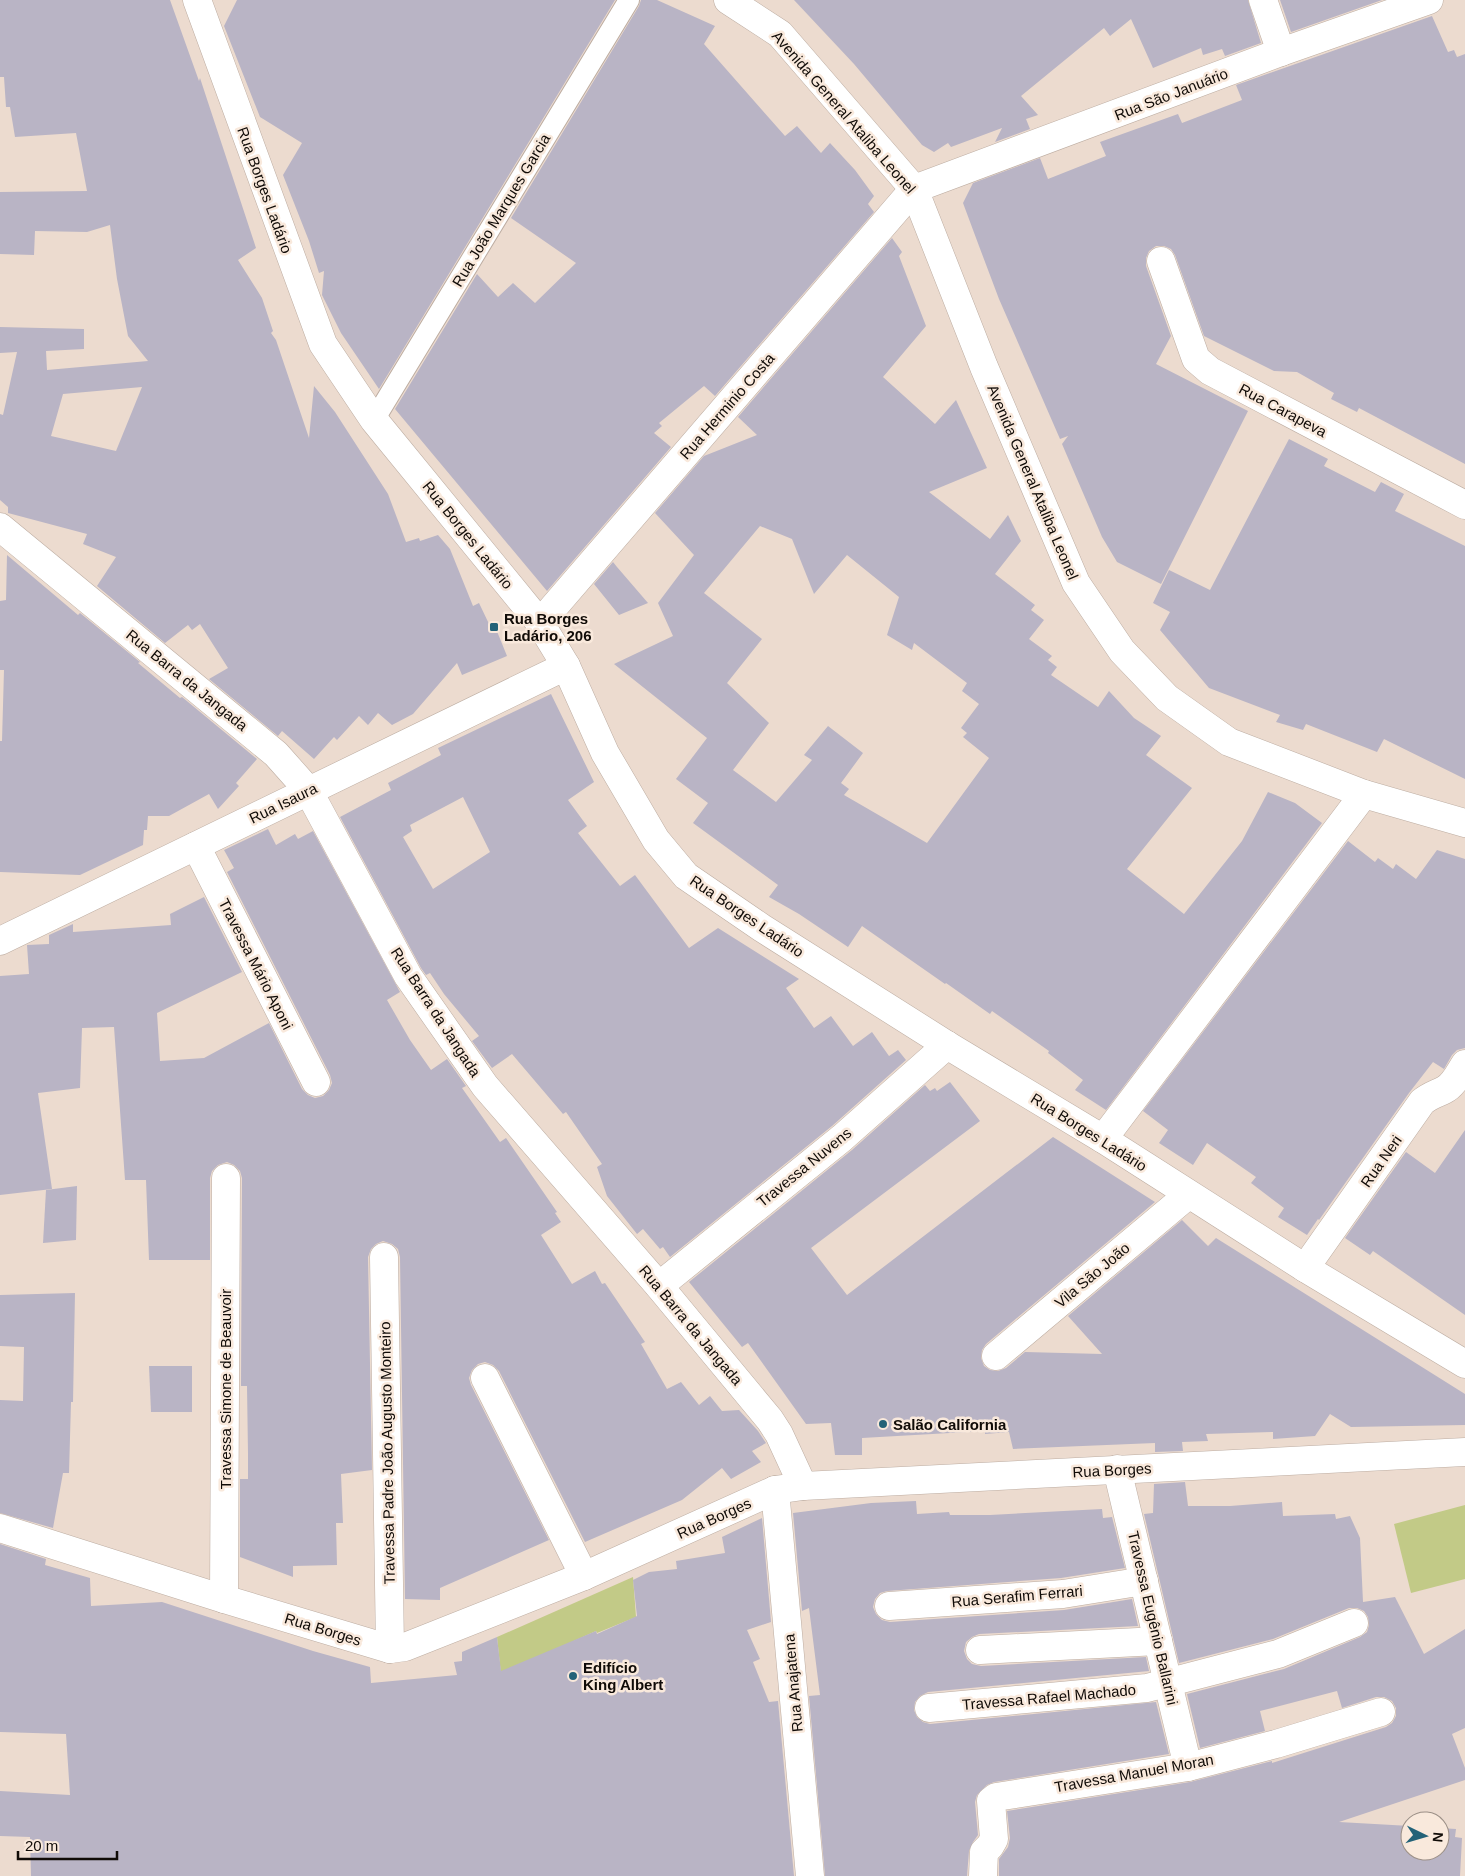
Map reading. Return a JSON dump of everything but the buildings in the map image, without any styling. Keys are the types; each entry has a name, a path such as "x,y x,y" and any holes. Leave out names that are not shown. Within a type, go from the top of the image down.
{"street":[{"name":"Rua Borges Ladário","path":"197,0 323,344 374,420 540,623 566,666 605,753 656,840 686,876 762,928 946,1045 1103,1139 1305,1268 1465,1364"},
{"name":"Avenida General Ataliba Leonel","path":"728,0 780,34 914,189 984,367 1076,583 1122,651 1166,698 1229,742 1364,794 1465,823"},
{"path":"1263,0 1281,52"},
{"name":"Rua São Januário","path":"914,189 1281,52 1428,0"},
{"name":"Rua Herminio Costa","path":"540,623 914,189"},
{"name":"Rua Carapeva","path":"1160,261 1196,359 1210,371 1465,505"},
{"name":"Rua Barra da Jangada","path":"0,526 276,754 308,790 408,976 485,1086 659,1286 770,1420 779,1434 803,1486"},
{"name":"Rua Isaura","path":"0,941 566,666"},
{"path":"1103,1139 1364,794"},
{"name":"Travessa Mário Aponi","path":"196,846 316,1082"},
{"name":"Travessa Nuvens","path":"659,1286 842,1138 946,1045"},
{"name":"Rua Neri","path":"1305,1268 1422,1102 1452,1084 1465,1064"},
{"name":"Travessa Simone de Beauvoir","path":"224,1599 226,1178"},
{"name":"Vila São João","path":"996,1356 1188,1195"},
{"name":"Travessa Padre João Augusto Monteiro","path":"384,1257 390,1650"},
{"path":"485,1378 584,1576"},
{"name":"Rua Borges","path":"0,1528 390,1650 405,1647 584,1576 776,1490 803,1486 1465,1452"},
{"name":"Travessa Eugênio Ballarini","path":"1117,1469 1188,1767"},
{"name":"Rua Anajatena","path":"776,1490 810,1876"},
{"name":"Rua Serafim Ferrari","path":"889,1606 1062,1594 1144,1581"},
{"name":"Travessa Rafael Machado","path":"928,1708 1147,1688 1278,1654 1354,1623"},
{"path":"980,1650 1158,1641"},
{"name":"Travessa Manuel Moran","path":"983,1876 984,1852 994,1839 991,1801 996,1797 1188,1767 1276,1744 1381,1712"}],"lane":[{"name":"Rua João Marques Garcia","path":"374,420 629,0"}],"green space":[{"path":"1465,1505 1465,1579 1411,1593 1394,1524"},
{"path":"633,1577 636,1617 597,1633 596,1631 501,1674 497,1637"}],"place":[{"name":"Rua Borges Ladário, 206","path":"494,627"},
{"name":"Salão California","path":"883,1424"},
{"name":"Edifício King Albert","path":"573,1676"}]}
